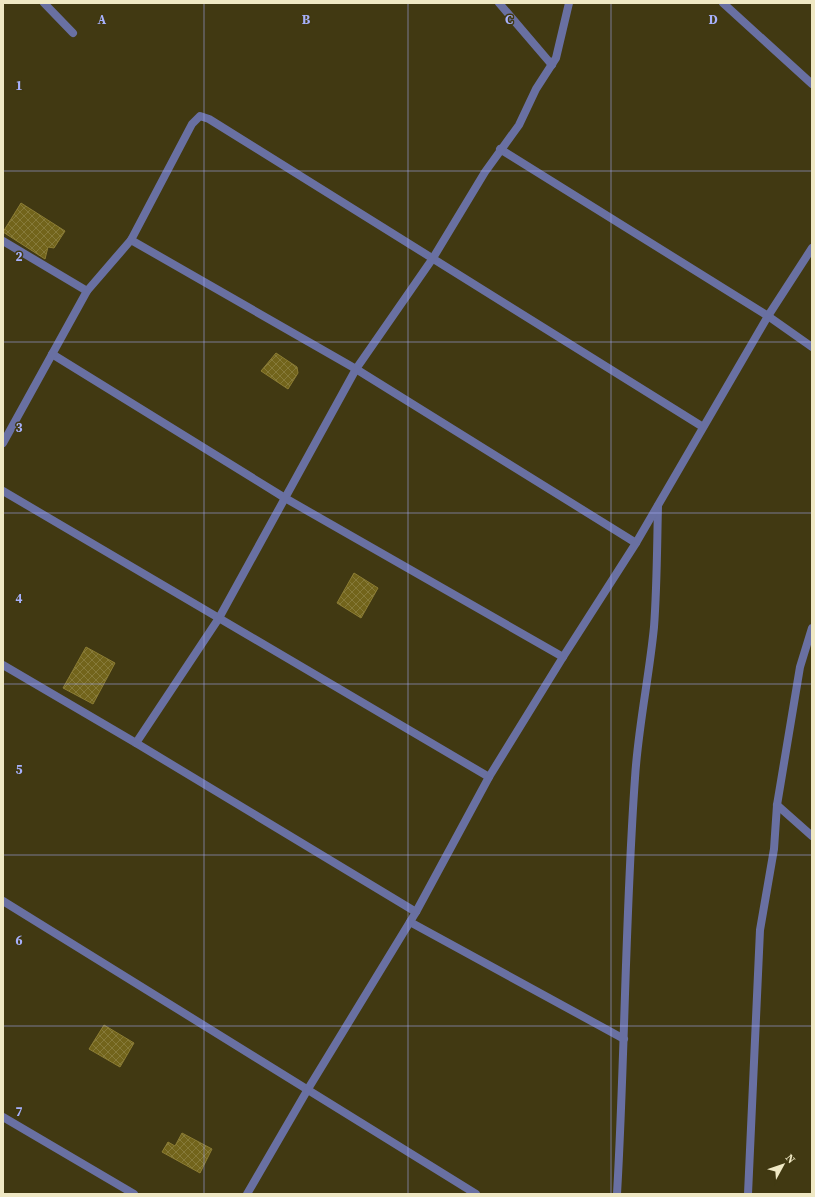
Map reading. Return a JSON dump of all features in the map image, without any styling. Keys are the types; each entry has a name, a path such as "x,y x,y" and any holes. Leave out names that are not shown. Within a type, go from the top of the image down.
{"street":[{"path":"44,3 73,33"},
{"path":"499,3 552,65"},
{"path":"136,743 219,618 356,368 433,258 500,149 519,125 536,89 556,58 569,3"},
{"path":"726,4 812,84"},
{"path":"3,443 87,291 131,240 192,124 200,116 209,119 703,427"},
{"path":"500,149 768,316 812,347"},
{"path":"131,240 356,368 636,543"},
{"path":"3,241 87,291"},
{"path":"247,1194 308,1089 416,912 489,777 636,543 768,316 812,248"},
{"path":"52,354 285,498 563,657"},
{"path":"3,491 489,777"},
{"path":"618,1194 628,890 635,776 654,628 658,506"},
{"path":"748,1194 760,930 774,849 777,805 800,667 812,628"},
{"path":"3,665 136,743 416,912"},
{"path":"777,805 812,836"},
{"path":"3,901 476,1194"},
{"path":"410,922 624,1039"},
{"path":"3,1116 134,1194"}],"building":[{"path":"21,203 65,231 54,248 48,247 45,259 3,232"},
{"path":"276,353 297,367 298,373 288,389 261,371"},
{"path":"354,573 378,588 361,618 337,603"},
{"path":"86,647 115,663 93,704 63,688"},
{"path":"104,1025 134,1043 120,1067 89,1049"},
{"path":"182,1133 212,1149 200,1173 162,1152 168,1142 175,1146"}]}
